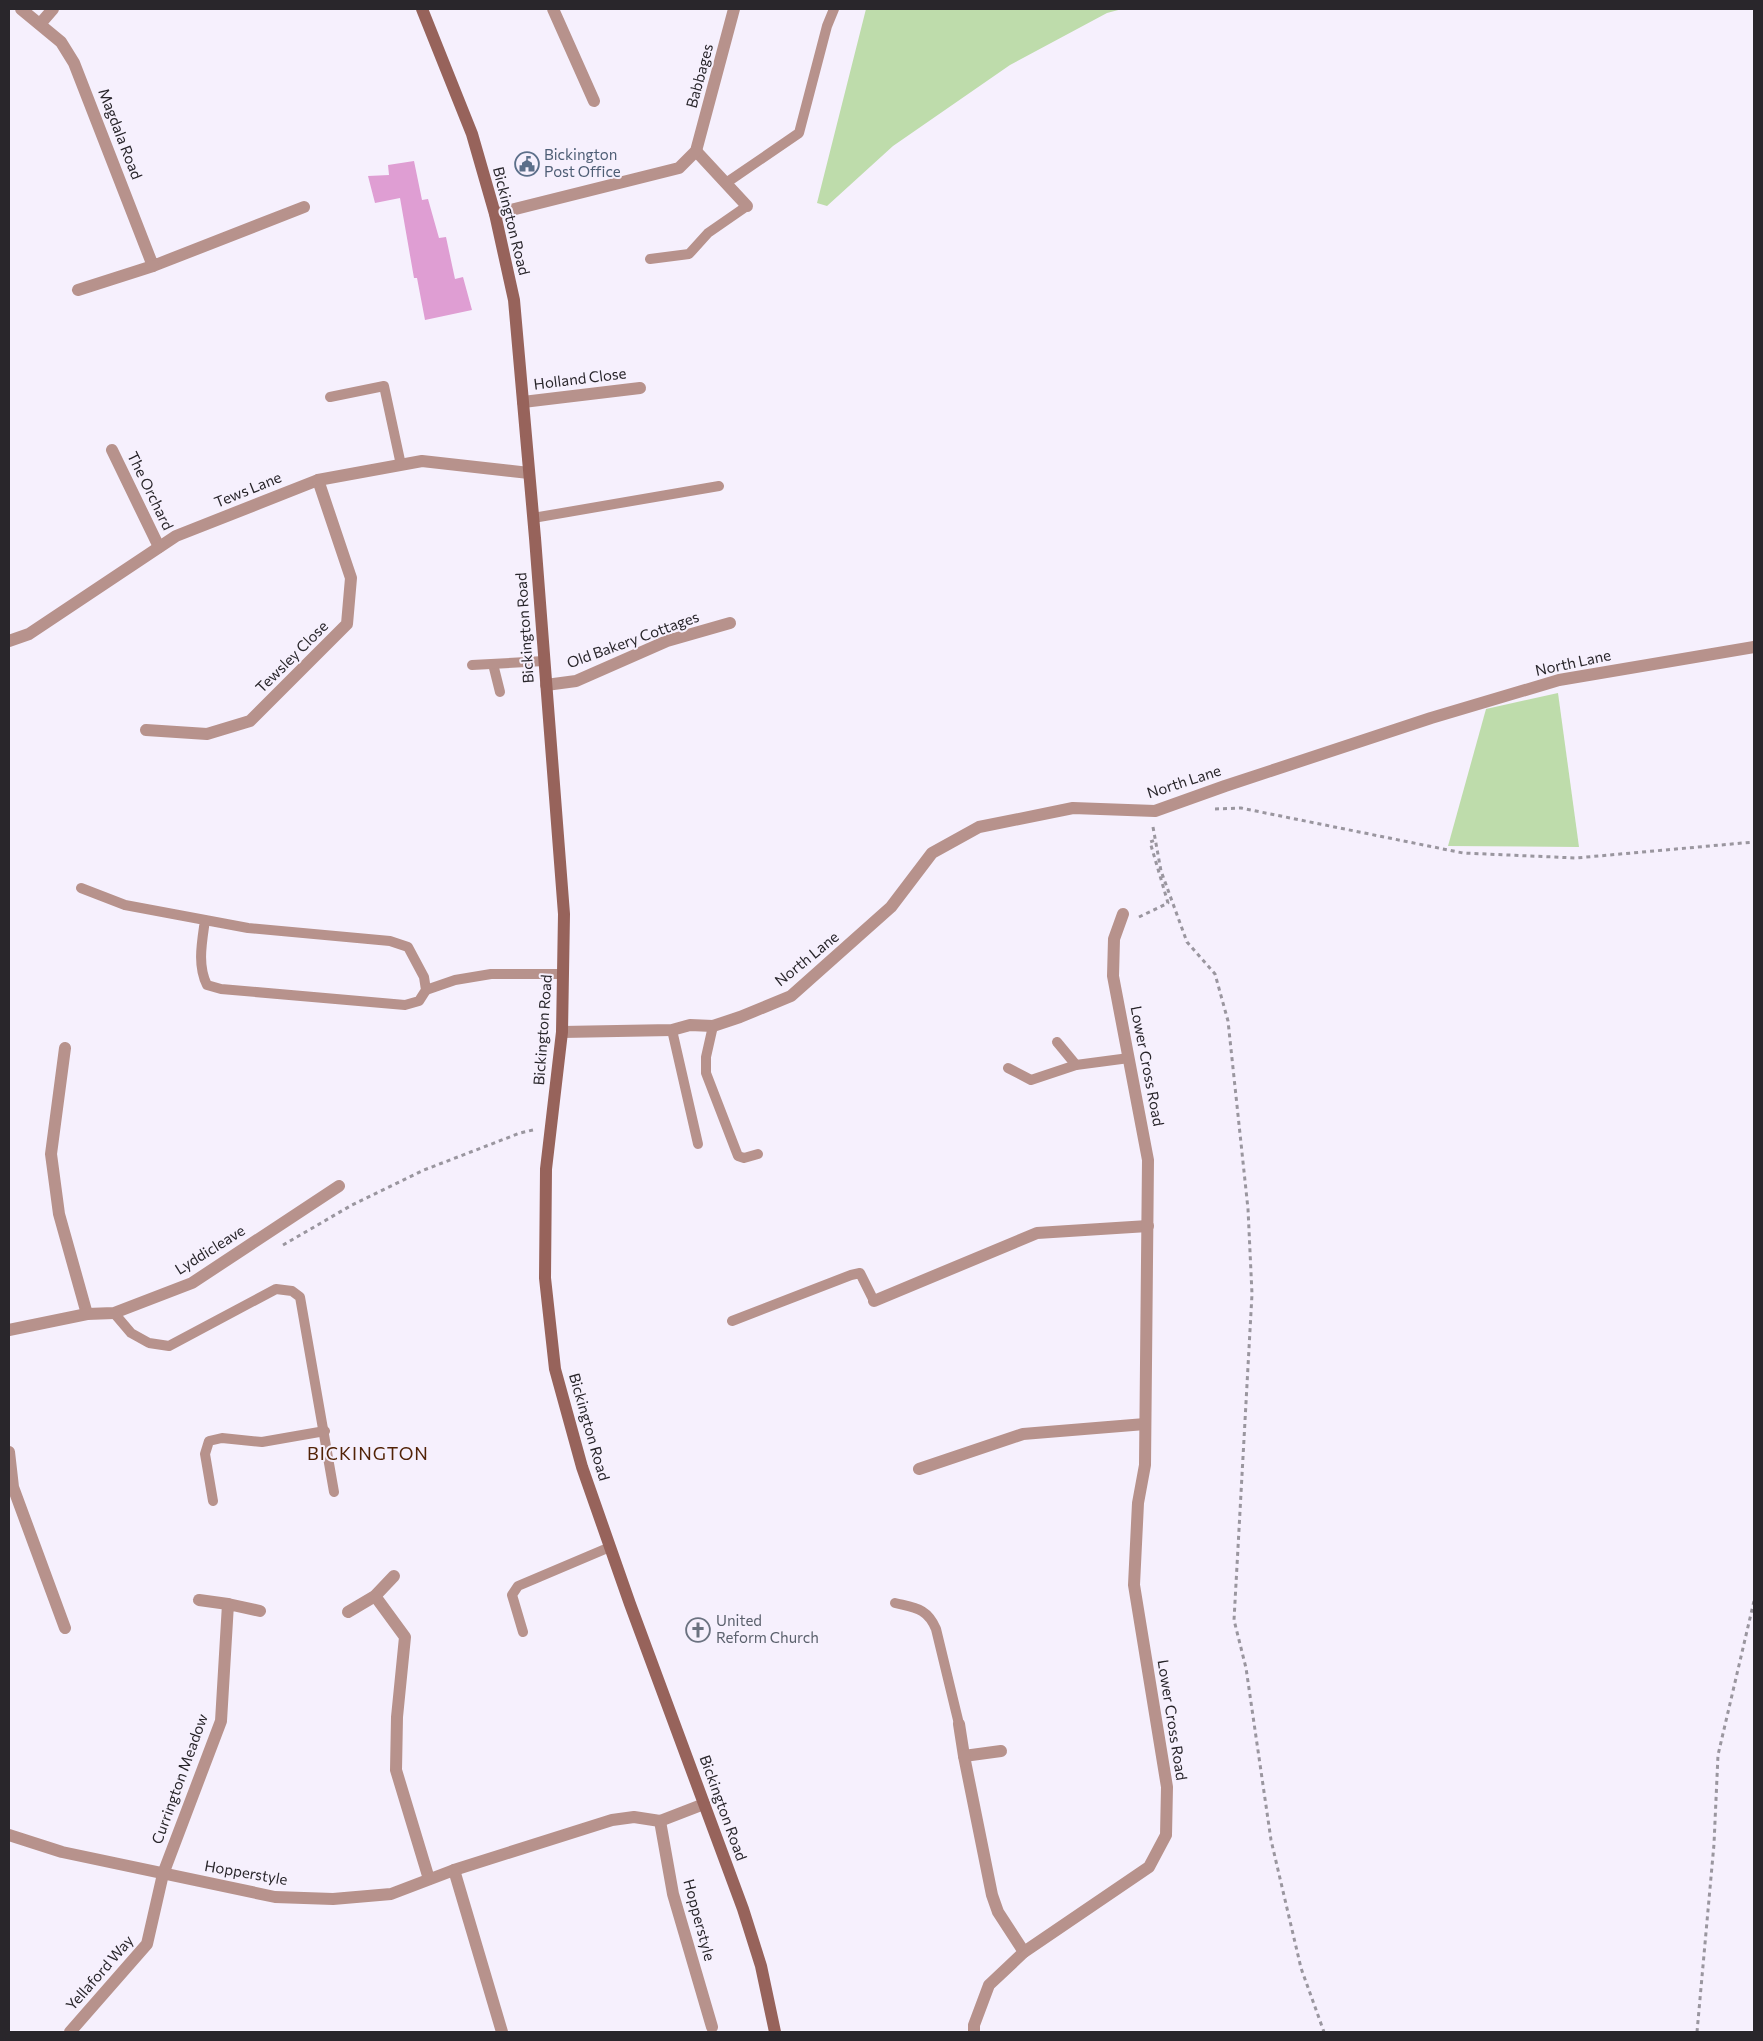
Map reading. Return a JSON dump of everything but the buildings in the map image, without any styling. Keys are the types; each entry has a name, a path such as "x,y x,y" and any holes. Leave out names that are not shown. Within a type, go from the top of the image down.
{"main road":[{"name":"Bickington Road","path":"422,9 472,134 495,214 514,300 564,914 562,1032 546,1169 545,1278 555,1368 582,1467 743,1909 761,1966 774,2032"}],"street":[{"name":"Magdala Road","path":"21,9 61,42 74,63 153,266"},
{"path":"40,24 53,9"},
{"path":"552,9 594,100"},
{"name":"Babbages","path":"696,151 734,9"},
{"path":"495,214 679,168 696,151 747,206"},
{"path":"78,290 153,266 304,207"},
{"name":"Holland Close","path":"523,402 640,388"},
{"name":"The Orchard","path":"112,450 159,547"},
{"name":"Tews Lane","path":"9,641 29,634 176,536 318,480 422,461 529,473"},
{"name":"Tewsley Close","path":"146,730 207,734 250,721 347,624 351,578 318,480"},
{"name":"Old Bakery Cottages","path":"546,685 576,681 666,641 730,623"},
{"name":"North Lane","path":"562,1032 672,1030 690,1025 713,1026 791,996 891,907 932,853 979,827 1073,808 1150,812 1431,718 1559,680 1754,647"},
{"name":"Lower Cross Road","path":"974,2032 974,2024 989,1985 1024,1952 1149,1867 1166,1834 1167,1786 1134,1585 1138,1503 1145,1465 1148,1160 1113,976 1114,939 1123,914"},
{"path":"65,1048 51,1154 59,1214 87,1314"},
{"name":"Lyddicleave","path":"9,1330 87,1314 114,1313 192,1283 339,1186"},
{"path":"874,1301 1037,1233 1148,1226"},
{"path":"919,1469 1022,1434 1146,1424"},
{"path":"9,1452 13,1487 65,1628"},
{"path":"348,1612 375,1596 394,1576"},
{"path":"375,1596 405,1637 397,1717 396,1770 429,1879"},
{"path":"199,1600 260,1611"},
{"name":"Currington Meadow","path":"163,1874 221,1721 228,1604"},
{"path":"959,1724 992,1894 998,1912 1024,1952"},
{"path":"964,1756 1001,1751"},
{"name":"Hopperstyle","path":"9,1835 62,1852 275,1897 333,1899 391,1894 454,1870 612,1820 634,1817 660,1821 704,1804"},
{"name":"Hopperstyle","path":"660,1821 673,1894 712,2027"},
{"path":"454,1870 502,2032"},
{"name":"Yellaford Way","path":"70,2032 147,1944 163,1874"}],"lane":[{"path":"726,183 799,133 827,26 834,9"},
{"path":"650,259 689,254 708,233 747,206"},
{"path":"330,397 384,386 401,465"},
{"path":"533,518 719,486"},
{"path":"472,665 544,661"},
{"path":"493,664 500,692"},
{"path":"81,888 125,905 248,928 390,941 408,947 424,977 426,990"},
{"path":"205,920 201,953 202,975 207,985 221,989 405,1005 419,1001 426,990 454,980 491,974 563,974"},
{"path":"713,1026 706,1057 706,1073 738,1156 744,1158 758,1154"},
{"path":"672,1030 698,1144"},
{"path":"1058,1042 1076,1065"},
{"path":"1008,1068 1031,1080 1076,1065 1129,1058"},
{"path":"732,1321 860,1273 874,1301"},
{"path":"114,1313 131,1333 149,1343 169,1346 276,1290 292,1291 300,1296 325,1431 334,1492"},
{"path":"212,1501 204,1454 209,1440 222,1438 262,1442 325,1431"},
{"path":"523,1632 512,1595 518,1586 610,1547"},
{"path":"895,1603 922,1611 932,1620 936,1628 959,1724"}],"path":[{"path":"1212,809 1241,808 1463,853 1576,858 1754,842"},
{"path":"1150,812 1161,870 1187,942 1215,974 1228,1021 1248,1209 1252,1294 1234,1620 1246,1668 1271,1840 1301,1968 1324,2032"},
{"path":"1118,928 1168,903 1150,842 1156,840"},
{"path":"1697,2032 1714,1844 1718,1755 1754,1601"}],"green space":[{"path":"866,9 1122,9 1107,13 1010,65 893,146 827,206 817,203"},
{"path":"1558,693 1579,847 1448,846 1486,709"}],"place":[{"name":"Bickington Post Office","path":"527,164"},
{"name":"United Reform Church","path":"698,1630"}],"district":[{"name":"BICKINGTON","path":"368,1454"}]}
